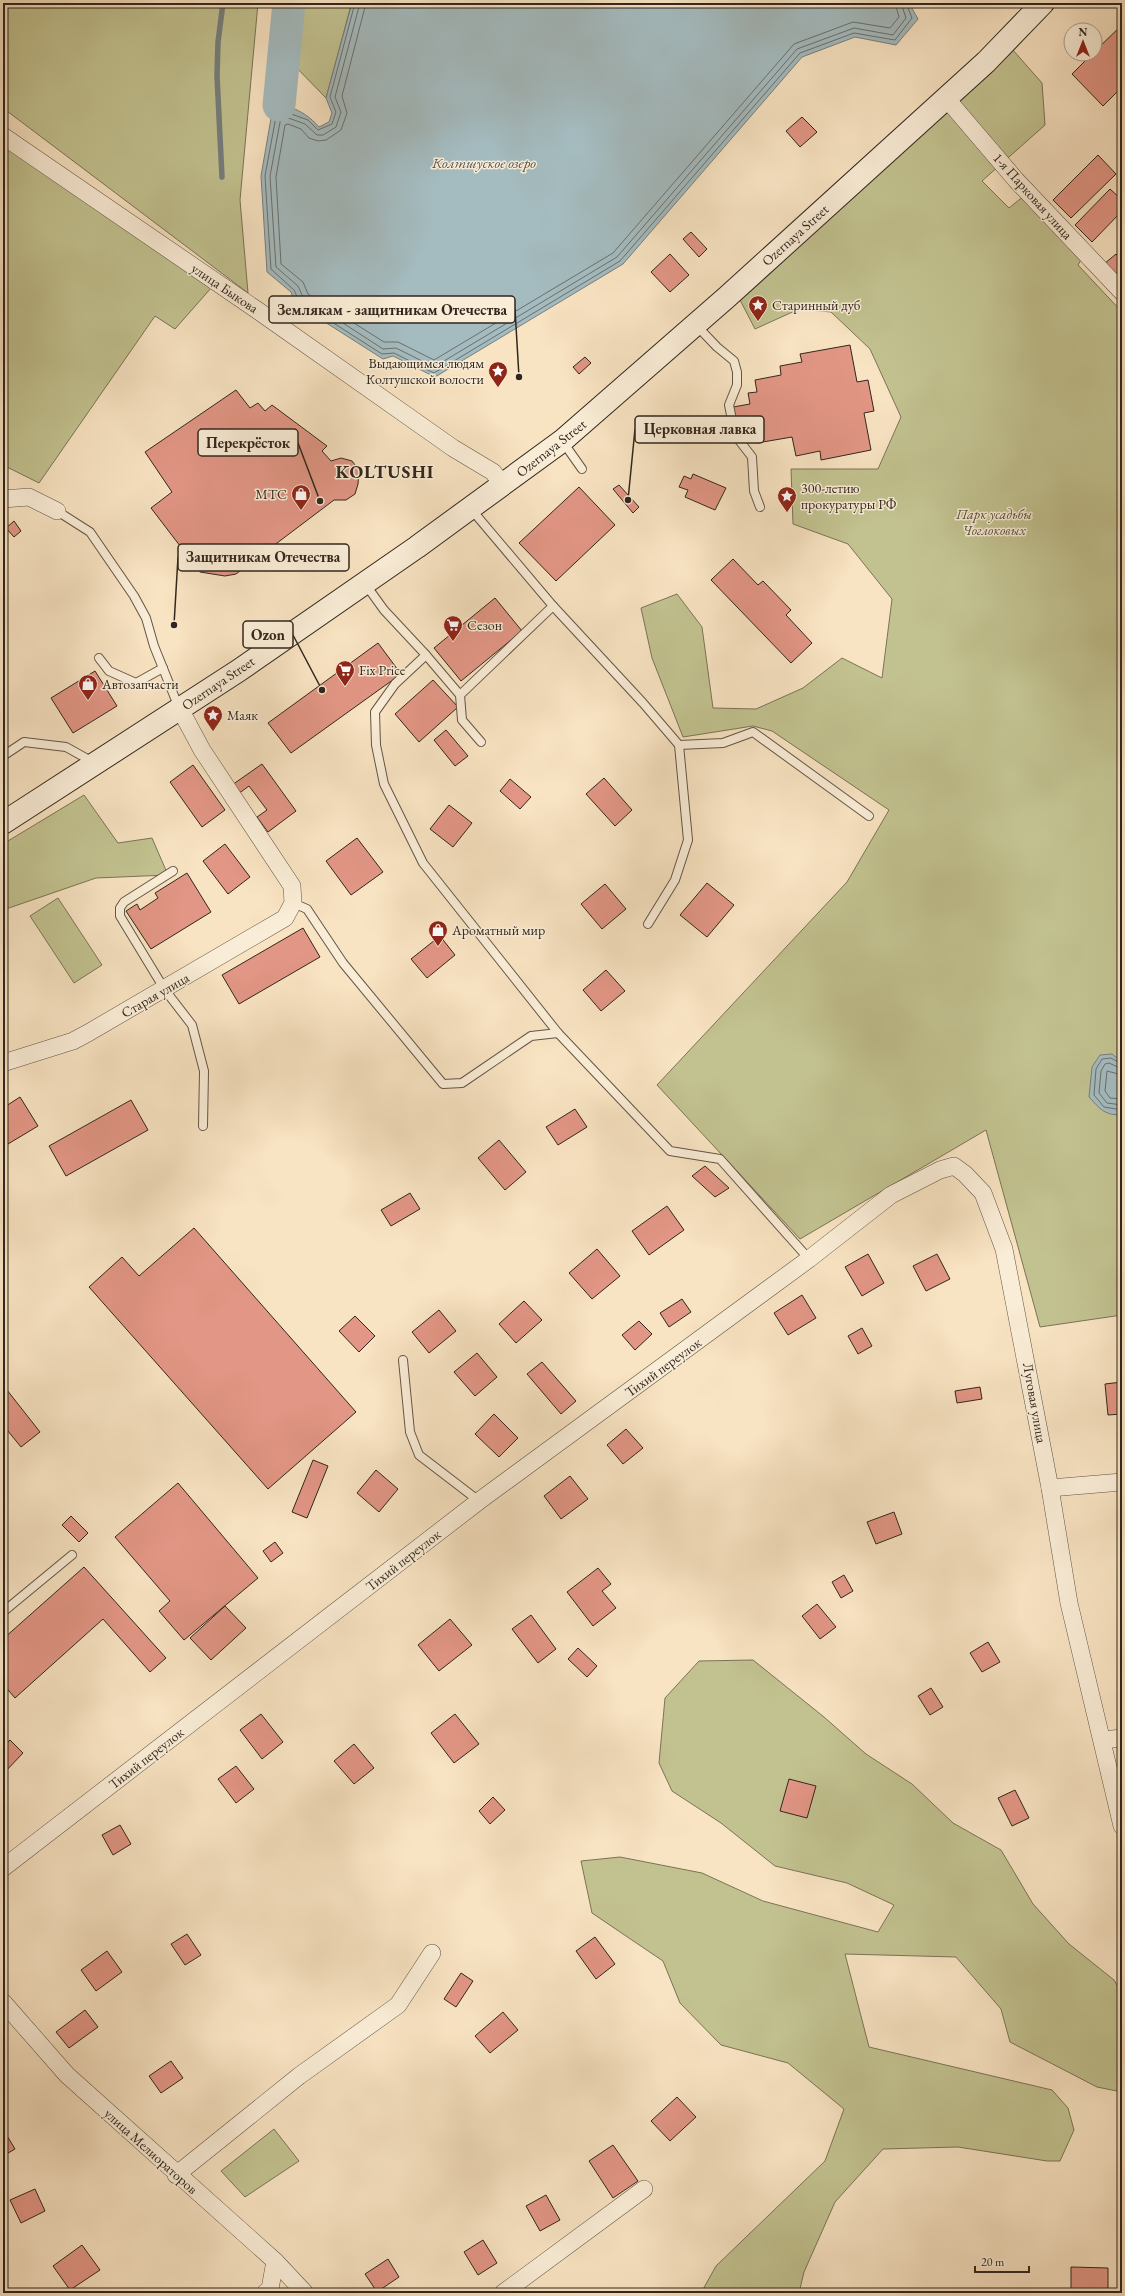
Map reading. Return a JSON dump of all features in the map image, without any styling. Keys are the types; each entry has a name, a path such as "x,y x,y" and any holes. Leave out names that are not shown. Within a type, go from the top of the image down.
{"main road":[{"name":"Ozernaya Street","path":"3,823 180,709 470,509 562,441 696,325 946,98 1022,27 1043,3"}],"street":[{"name":"1-я Парковая улица","path":"946,98 1041,206 1122,292"},
{"name":"улица Быкова","path":"3,136 257,310 454,448 493,472 503,485"},
{"path":"3,499 29,497 57,511"},
{"path":"180,709 202,750 292,886 293,903"},
{"name":"Старая улица","path":"3,1063 73,1041 165,990 285,918 293,903"},
{"name":"Луговая улица","path":"809,1259 890,1195 940,1170 954,1166 965,1174 983,1193 1004,1249 1050,1488 1069,1603 1103,1740 1122,1826"},
{"name":"Тихий переулок","path":"3,1868 479,1501 809,1259"},
{"path":"1050,1488 1122,1482"},
{"path":"1103,1740 1122,1738"},
{"path":"176,2175 299,2076 398,2005 432,1953"},
{"name":"улица Мелиораторов","path":"3,2002 67,2075 176,2175 275,2261 305,2293"},
{"path":"503,2293 644,2189"},
{"path":"268,2292 275,2261"}],"lane":[{"path":"696,325 734,362 737,372 737,385 729,405 735,436 752,457 754,491 760,507"},
{"path":"562,441 582,469"},
{"path":"470,509 553,606 643,703 679,746 688,840 675,880 648,924"},
{"path":"57,511 90,532 134,596 146,618 163,668 180,709"},
{"path":"364,582 384,610 426,655 460,695 462,720 481,742"},
{"path":"460,695 553,606"},
{"path":"426,655 394,684 375,712 376,745 384,784 423,863 558,1033 670,1151 720,1159 809,1259"},
{"path":"99,658 109,672 136,683 163,668"},
{"path":"679,746 723,743 753,732 869,816"},
{"path":"3,756 24,742 66,747 96,763"},
{"path":"173,871 124,902 120,908 120,916 165,990 192,1025 204,1071 203,1126"},
{"path":"293,903 308,909 343,963 443,1084 462,1083 531,1036 558,1033"},
{"path":"403,1360 410,1432 419,1455 479,1501"},
{"path":"3,1612 72,1555"}],"green space":[{"path":"3,3 258,3 240,200 248,293 3,108"},
{"path":"298,3 349,3 350,9 326,98 292,63"},
{"name":"Парк усадьбы Чоглоковых","path":"1012,49 1042,83 1045,125 982,181 1009,208 1025,195 1082,258 1078,265 1122,312 1122,1315 1040,1327 986,1130 800,1239 657,1085 847,882 889,810 772,731 753,726 683,737 652,658 641,608 677,594 702,627 713,708 756,709 803,688 842,658 882,678 892,599 848,544 793,524 791,469 878,469 901,417 870,349 831,312 799,309 755,329 739,298"},
{"path":"3,145 212,287 175,329 155,316 39,483 3,465"},
{"path":"84,795 118,843 152,838 168,875 96,878 3,910 3,844"},
{"path":"58,898 102,965 74,983 30,916"},
{"path":"753,1660 824,1717 866,1754 912,1784 953,1823 1001,1850 1033,1904 1069,1944 1114,1980 1122,1994 1122,2092 1097,2087 1010,2042 1001,2009 956,1957 845,1954 869,2047 1052,2090 1068,2108 1074,2130 1060,2161 1047,2161 958,2147 883,2149 835,2202 804,2272 799,2293 701,2293 716,2266 825,2161 844,2109 788,2063 721,2045 680,2003 663,1961 592,1913 581,1861 620,1857 702,1873 763,1901 878,1932 894,1905 847,1883 775,1866 721,1823 672,1791 659,1763 665,1698 699,1661"},
{"path":"274,2129 299,2161 245,2197 221,2171"}],"water":[{"name":"Колтшуское озеро","path":"352,3 909,3 918,19 896,45 855,37 802,57 623,264 435,377 393,356 383,359 295,303 291,292 267,272 261,176 273,107 286,106 292,108 310,118 319,127 329,122 332,113 326,98"},
{"path":"1112,1054 1122,1062 1122,1114 1116,1115 1103,1111 1089,1097 1092,1067 1100,1055"}],"building":[{"path":"1122,25 1122,87 1103,106 1072,74 1084,62 1103,62 1103,43"},
{"path":"802,117 817,132 800,147 786,131"},
{"path":"1098,155 1116,174 1071,218 1053,200"},
{"path":"1110,189 1122,200 1122,211 1092,242 1075,225"},
{"path":"691,232 707,249 699,257 683,239"},
{"path":"670,254 689,275 670,292 651,272"},
{"path":"1116,254 1122,261 1122,283 1104,264"},
{"path":"850,345 857,382 868,380 874,411 864,413 871,450 821,460 820,451 796,456 792,437 757,443 755,430 738,433 733,407 750,404 748,393 757,392 755,380 781,375 780,366 802,362 800,354"},
{"path":"585,357 591,363 579,374 573,367"},
{"path":"236,390 250,408 258,403 265,411 272,405 327,446 322,451 331,461 341,458 352,461 359,470 358,484 355,494 346,500 334,500 236,574 225,576 200,572 151,508 172,492 145,452"},
{"path":"693,474 726,488 715,510 685,497 688,490 679,487 684,476 691,479"},
{"path":"619,485 639,507 633,513 613,489"},
{"path":"579,487 615,525 556,581 519,543"},
{"path":"14,521 21,531 14,537 6,528"},
{"path":"733,559 758,585 763,581 791,610 786,615 812,643 791,663 711,580"},
{"path":"495,598 522,631 461,681 434,648"},
{"path":"378,643 401,674 291,753 268,723"},
{"path":"95,671 117,706 73,733 51,698"},
{"path":"433,680 458,707 419,742 395,714"},
{"path":"446,730 468,756 455,766 434,740"},
{"path":"262,764 296,811 268,832 257,817 267,810 249,786 238,794 232,785"},
{"path":"193,765 225,810 202,827 170,782"},
{"path":"604,778 632,810 615,826 586,794"},
{"path":"510,779 531,797 520,809 500,791"},
{"path":"449,805 472,823 453,847 430,829"},
{"path":"357,838 383,872 351,895 326,861"},
{"path":"225,844 250,877 228,894 203,861"},
{"path":"187,873 211,912 151,949 126,911 137,904 140,910 158,898 155,893"},
{"path":"707,883 734,905 707,937 680,915"},
{"path":"605,884 626,909 602,929 581,904"},
{"path":"303,928 320,957 239,1004 222,975"},
{"path":"440,936 455,955 427,978 411,959"},
{"path":"606,970 625,991 601,1011 583,990"},
{"path":"20,1097 38,1126 3,1147 3,1108"},
{"path":"131,1100 148,1130 66,1176 49,1146"},
{"path":"575,1109 587,1127 558,1145 546,1127"},
{"path":"499,1140 526,1172 505,1190 478,1158"},
{"path":"705,1166 729,1188 715,1197 692,1176"},
{"path":"410,1193 420,1209 391,1226 381,1210"},
{"path":"667,1206 684,1230 649,1255 632,1231"},
{"path":"194,1228 356,1412 268,1489 89,1287 122,1257 139,1276"},
{"path":"597,1249 620,1276 592,1299 569,1273"},
{"path":"868,1254 884,1283 862,1296 845,1267"},
{"path":"937,1254 950,1279 926,1291 913,1266"},
{"path":"802,1295 816,1318 788,1335 774,1313"},
{"path":"682,1299 691,1312 669,1327 660,1313"},
{"path":"524,1301 542,1320 516,1343 499,1324"},
{"path":"439,1310 456,1331 429,1353 412,1332"},
{"path":"355,1316 375,1336 359,1352 339,1331"},
{"path":"639,1321 652,1334 635,1350 622,1335"},
{"path":"862,1328 872,1346 858,1354 848,1336"},
{"path":"477,1353 497,1377 475,1396 454,1372"},
{"path":"542,1362 576,1401 561,1414 527,1374"},
{"path":"1122,1382 1122,1414 1108,1415 1105,1384"},
{"path":"3,1385 40,1432 21,1447 3,1425"},
{"path":"980,1387 982,1399 957,1403 955,1391"},
{"path":"494,1414 518,1438 499,1457 475,1434"},
{"path":"626,1429 643,1448 623,1464 607,1445"},
{"path":"313,1460 328,1466 307,1518 292,1512"},
{"path":"376,1470 398,1489 379,1512 357,1493"},
{"path":"570,1476 588,1499 561,1519 544,1496"},
{"path":"178,1483 258,1578 184,1640 159,1611 170,1601 115,1537"},
{"path":"894,1512 902,1534 876,1544 867,1522"},
{"path":"71,1516 88,1533 79,1542 62,1525"},
{"path":"275,1542 283,1553 271,1562 263,1551"},
{"path":"84,1567 166,1658 150,1672 103,1619 15,1698 3,1684 3,1639"},
{"path":"598,1568 611,1584 602,1591 616,1608 593,1626 567,1592"},
{"path":"844,1575 853,1591 841,1598 832,1582"},
{"path":"817,1604 836,1627 820,1639 802,1616"},
{"path":"225,1606 246,1628 211,1660 190,1638"},
{"path":"531,1615 556,1649 538,1663 512,1629"},
{"path":"450,1619 472,1645 439,1671 418,1645"},
{"path":"988,1642 1000,1662 982,1672 970,1653"},
{"path":"578,1648 597,1666 587,1677 568,1659"},
{"path":"931,1688 943,1707 930,1715 918,1696"},
{"path":"261,1714 283,1742 262,1759 240,1730"},
{"path":"455,1714 479,1744 454,1763 431,1733"},
{"path":"10,1740 23,1753 4,1773 3,1747"},
{"path":"354,1744 374,1768 354,1784 334,1761"},
{"path":"236,1766 254,1789 236,1803 218,1779"},
{"path":"789,1779 816,1786 807,1818 780,1811"},
{"path":"1015,1790 1029,1818 1012,1826 998,1798"},
{"path":"493,1797 505,1810 490,1824 479,1811"},
{"path":"120,1825 131,1844 113,1855 102,1835"},
{"path":"187,1934 201,1955 185,1965 171,1944"},
{"path":"595,1937 615,1964 596,1979 576,1951"},
{"path":"107,1951 122,1972 96,1991 81,1970"},
{"path":"461,1973 473,1981 456,2007 444,1999"},
{"path":"85,2010 98,2027 69,2048 56,2032"},
{"path":"503,2012 518,2030 490,2053 475,2036"},
{"path":"171,2061 183,2078 161,2093 149,2076"},
{"path":"677,2097 696,2117 670,2141 651,2121"},
{"path":"3,2129 15,2149 3,2156"},
{"path":"613,2145 638,2181 613,2198 589,2161"},
{"path":"35,2189 45,2211 21,2223 10,2200"},
{"path":"546,2195 560,2220 540,2231 526,2206"},
{"path":"483,2240 497,2263 478,2275 464,2252"},
{"path":"82,2245 100,2270 70,2290 53,2266"},
{"path":"388,2259 399,2277 377,2292 365,2274"},
{"path":"1071,2267 1108,2268 1108,2293 1071,2293"}],"waterway":[{"path":"222,177 217,76 218,42 223,3"},
{"path":"279,105 289,3"}],"place":[{"name":"Старинный дуб","path":"758,322"},
{"name":"Землякам - защитникам Отечества","path":"519,377"},
{"name":"Выдающимся людям Колтушской волости","path":"498,388"},
{"name":"Церковная лавка","path":"628,500"},
{"name":"Перекрёсток","path":"320,501"},
{"name":"МТС","path":"301,511"},
{"name":"300-летию прокуратуры РФ","path":"787,513"},
{"name":"Защитникам Отечества","path":"174,625"},
{"name":"Сезон","path":"453,642"},
{"name":"Fix Price","path":"345,687"},
{"name":"Ozon","path":"322,690"},
{"name":"Автозапчасти","path":"88,701"},
{"name":"Маяк","path":"213,732"},
{"name":"Ароматный мир","path":"438,947"}],"district":[{"name":"KOLTUSHI","path":"385,471"}]}
